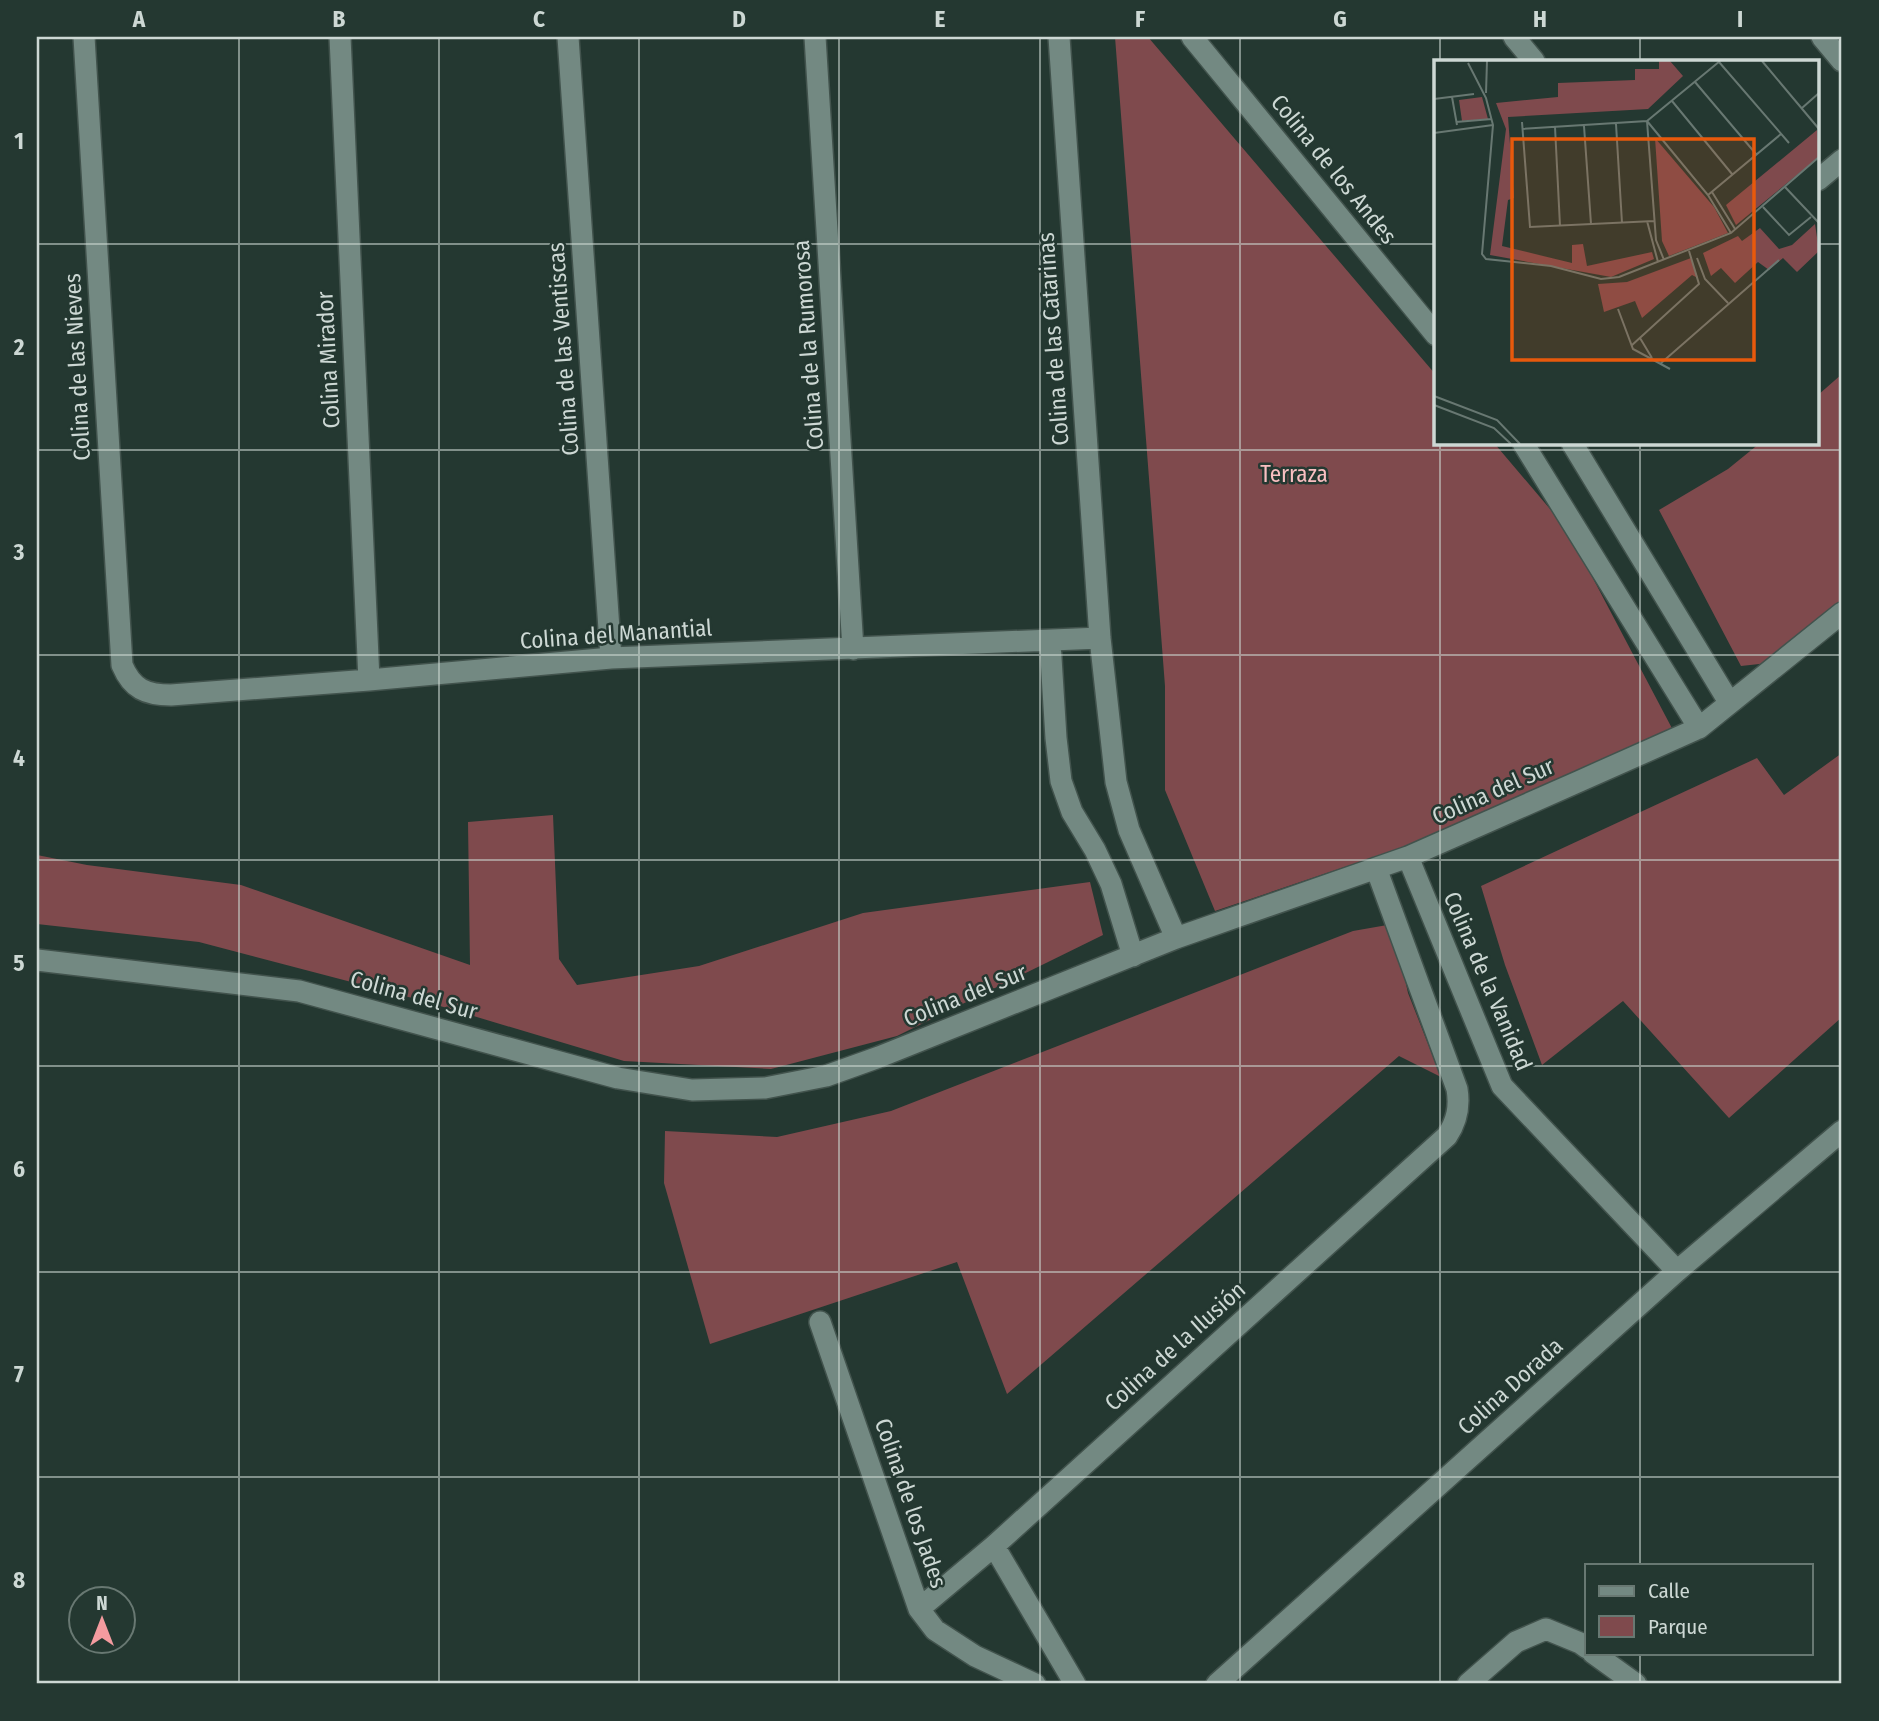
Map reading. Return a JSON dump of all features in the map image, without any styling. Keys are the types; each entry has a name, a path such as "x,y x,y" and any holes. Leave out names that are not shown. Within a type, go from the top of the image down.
{"street":[{"name":"Colina de las Nieves","path":"84,37 122,665 128,679 138,688"},
{"name":"Colina Mirador","path":"340,37 369,680"},
{"name":"Colina de las Ventiscas","path":"568,37 611,658"},
{"name":"Colina de la Rumorosa","path":"816,37 853,649"},
{"name":"Colina de las Catarinas","path":"1059,37 1100,638 1116,782 1129,830 1176,938"},
{"name":"Colina de los Andes","path":"1192,37 1434,333"},
{"path":"1514,37 1533,60"},
{"path":"1822,37 1842,61"},
{"path":"1820,178 1842,160"},
{"path":"1524,444 1699,728"},
{"path":"1573,444 1729,702"},
{"name":"Colina del Sur","path":"37,960 299,990 618,1078 692,1090 765,1088 826,1076 879,1057 1176,938 1408,857 1699,728 1842,613"},
{"name":"Colina del Manantial","path":"138,688 155,695 171,695 611,658 1100,638"},
{"path":"1050,642 1061,781 1072,812 1095,849 1111,884 1133,956"},
{"name":"Colina de la Vanidad","path":"1408,857 1502,1086 1677,1271"},
{"name":"Colina de la Ilusión","path":"919,1609 993,1546 1447,1136 1457,1114 1457,1089 1376,868"},
{"name":"Colina Dorada","path":"1217,1684 1677,1271 1842,1131"},
{"name":"Colina de los Jades","path":"820,1322 919,1609 935,1630 975,1656 1035,1684"},
{"path":"993,1546 1075,1684"},
{"path":"1468,1684 1516,1642 1546,1629 1585,1647"},
{"path":"1594,1654 1636,1684"}],"green space":[{"name":"Terraza","path":"1115,37 1148,37 1434,373 1434,444 1495,444 1567,529 1675,734 1401,848 1215,911 1165,790 1165,686"},
{"path":"1842,374 1842,613 1787,661 1741,666 1659,510 1728,469 1759,444 1820,444 1820,393"},
{"path":"1842,753 1842,1017 1729,1118 1623,1001 1542,1065 1505,965 1481,886 1757,758 1784,795"},
{"path":"553,815 559,959 577,985 699,966 863,913 1090,882 1103,935 897,1036 771,1069 624,1061 420,1000 199,942 37,924 37,855 87,865 241,885 470,965 468,822"},
{"path":"1393,924 1408,993 1441,1077 1399,1056 1007,1394 957,1262 710,1344 664,1183 665,1131 777,1137 891,1111 1353,931"}]}
